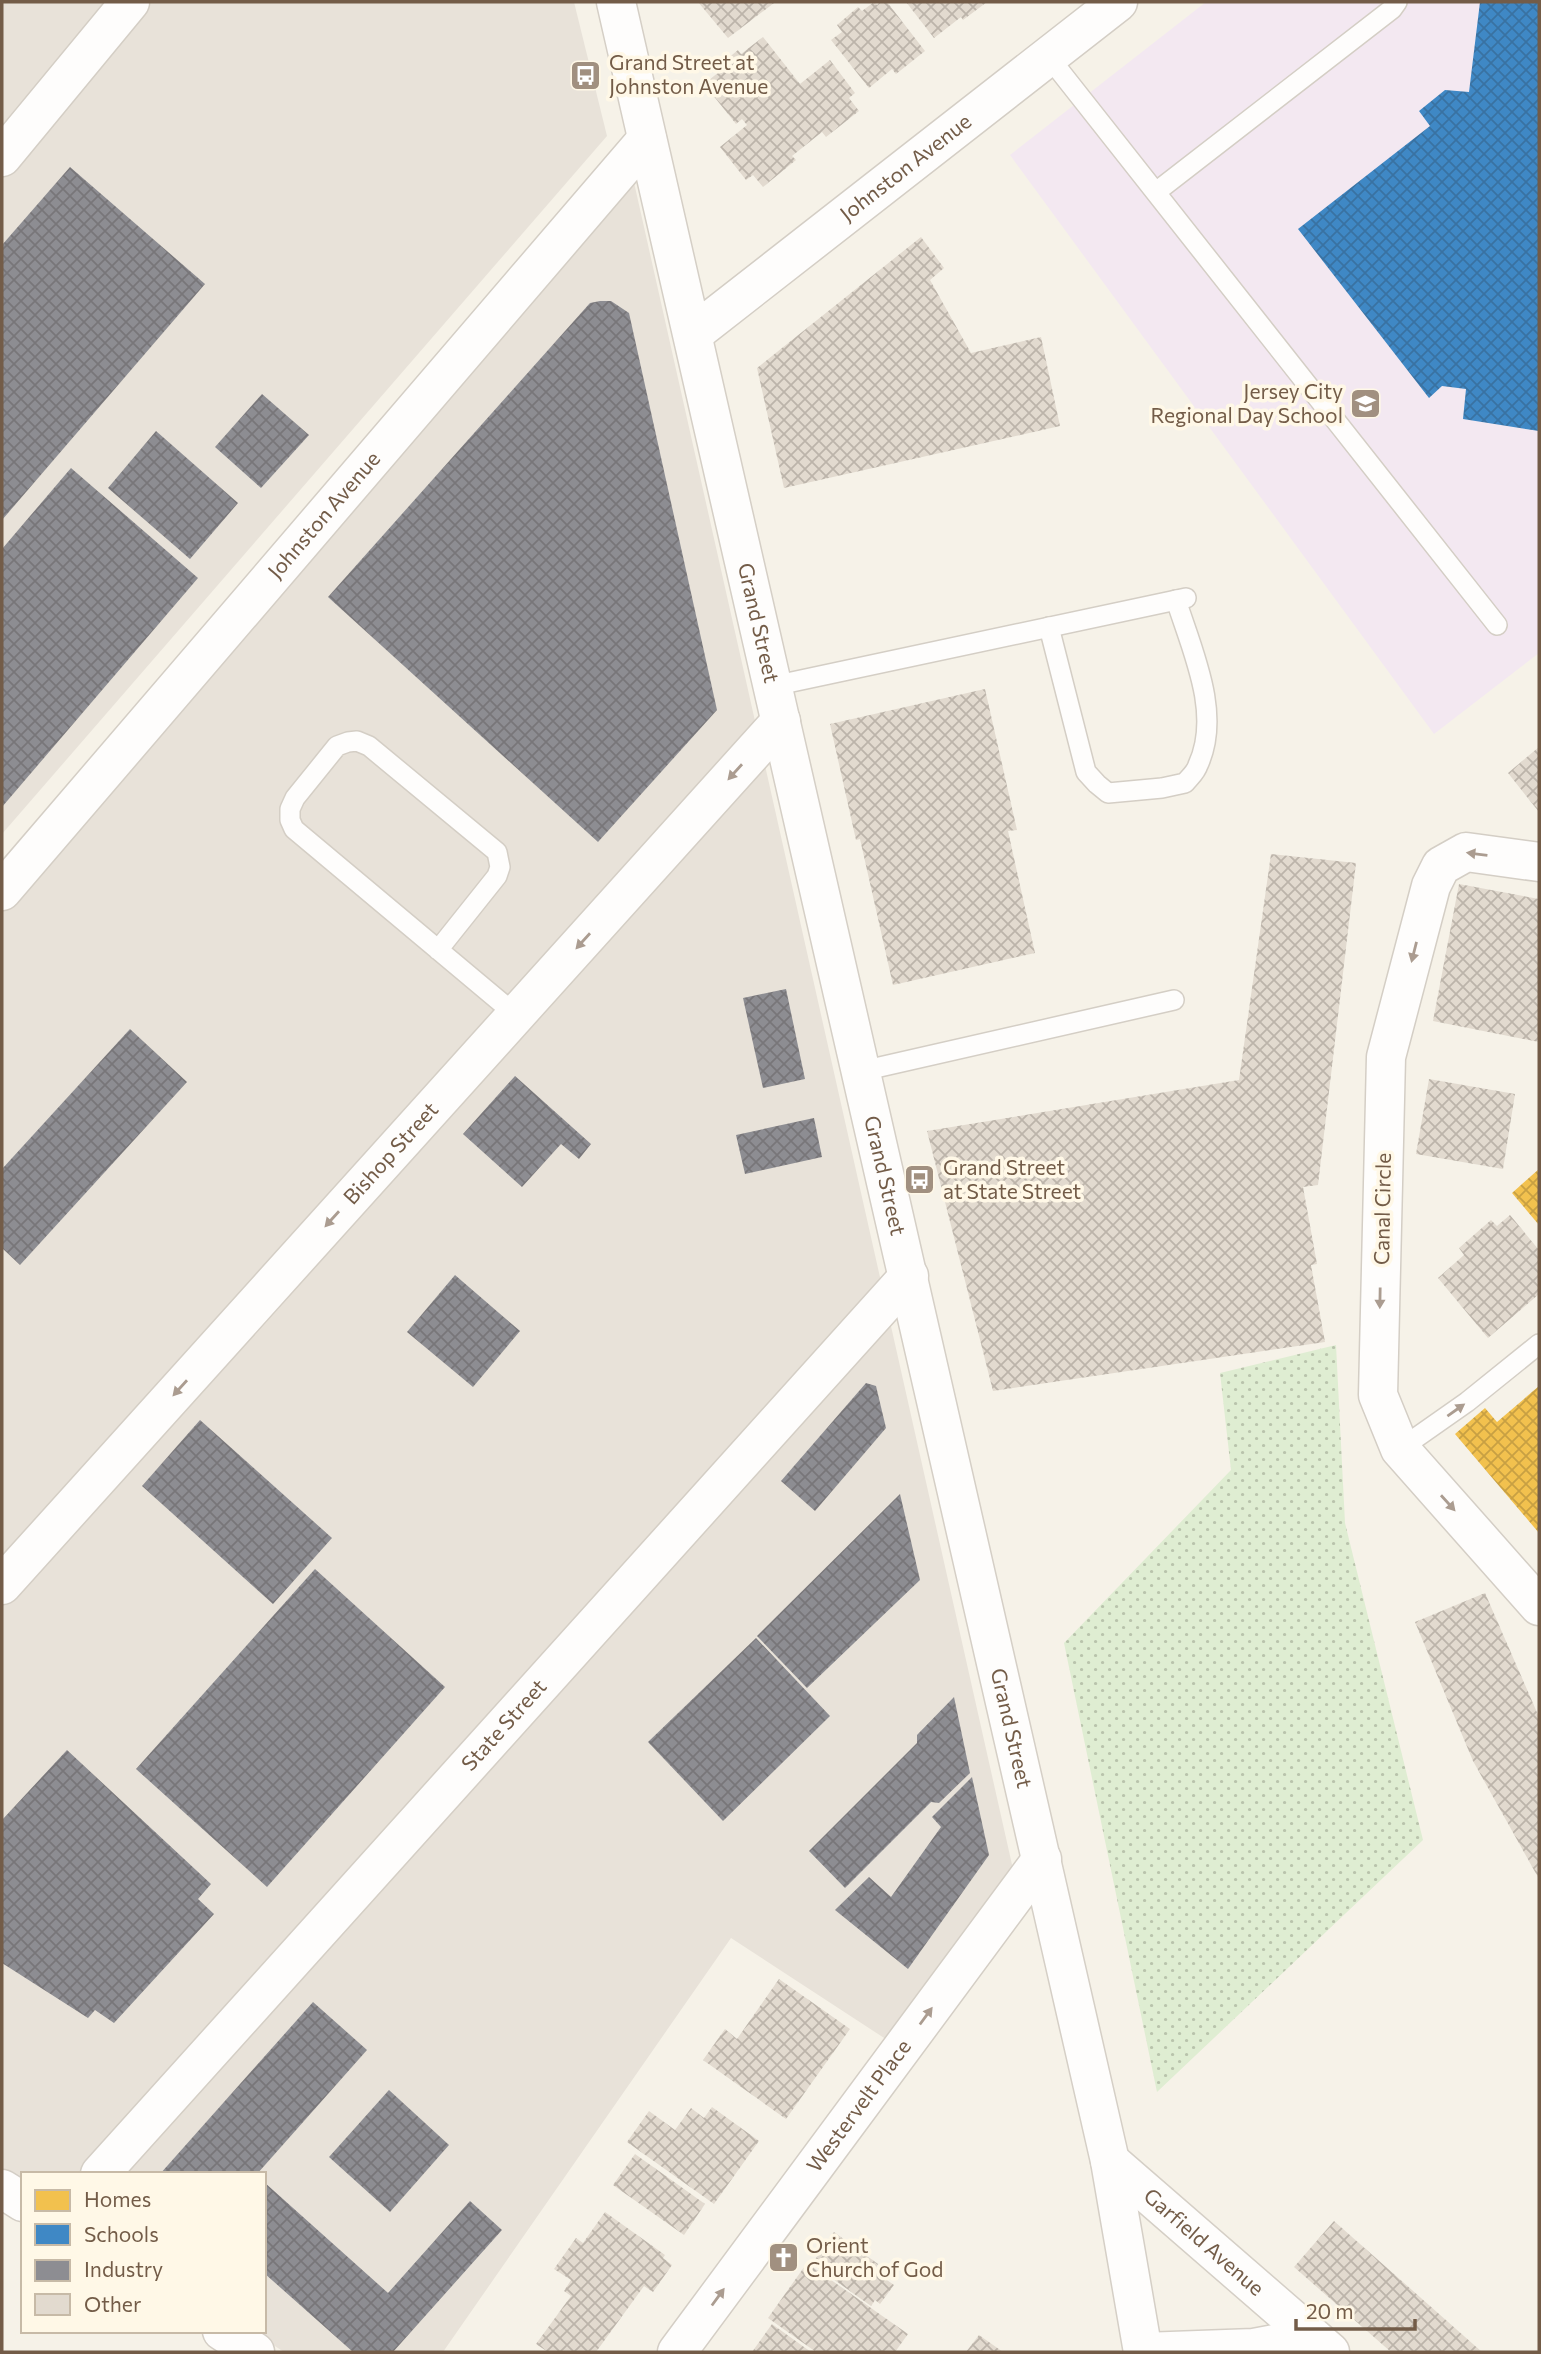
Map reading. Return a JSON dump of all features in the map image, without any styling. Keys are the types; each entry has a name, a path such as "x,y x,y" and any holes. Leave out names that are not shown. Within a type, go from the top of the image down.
{"street":[{"path":"2,157 130,2"},
{"name":"Grand Street","path":"616,2 1110,2161 1143,2352"},
{"name":"Johnston Avenue","path":"693,334 1118,2"},
{"name":"Johnston Avenue","path":"2,891 647,139"},
{"name":"Bishop Street","path":"2,1584 516,1015 777,704"},
{"name":"Canal Circle","path":"1539,862 1465,852 1441,866 1431,886 1386,1057 1378,1395 1400,1449 1539,1606"},
{"name":"State Street","path":"102,2172 909,1276"},
{"name":"Westervelt Place","path":"677,2352 1042,1859"},
{"name":"Garfield Avenue","path":"1110,2161 1330,2352"},
{"path":"2,2189 21,2201"},
{"path":"225,2333 255,2352"},
{"path":"1143,2352 1254,2348 1275,2344 1293,2352"}],"lane":[{"path":"1156,192 1392,9 1397,2"},
{"path":"1048,56 1497,625"},
{"path":"777,704 1049,627 1181,599 1207,715 1205,744 1198,766 1185,783 1108,793 1086,772 1049,627"},
{"path":"438,950 498,876 500,867 497,852 369,747 357,741 337,746 295,798 290,809 290,820 294,829 438,950 516,1015"},
{"path":"862,1071 1174,1000"},
{"path":"1400,1449 1468,1402 1539,1344"}],"shaded area":[{"path":"2,2 574,2 607,136 2,834"},
{"name":"Jersey City Regional Day School","path":"1206,2 1539,2 1539,653 1434,734 1010,155"},
{"path":"633,178 1015,1878 901,2049 731,1938 443,2352 284,2352 255,2333 266,2333 266,2172 21,2172 21,2181 2,2168 2,908"}],"green space":[{"path":"1336,1345 1345,1523 1423,1840 1157,2092 1064,1643 1231,1470 1220,1373"}],"building: Homes":[{"path":"1539,1169 1539,1225 1512,1193"},
{"path":"1539,1386 1539,1533 1455,1434 1485,1408 1497,1422"}],"building: Schools":[{"path":"1480,2 1539,2 1539,431 1463,419 1466,389 1442,386 1429,398 1298,229 1430,126 1419,111 1445,90 1469,92"}],"building: Industry":[{"path":"70,167 205,284 2,520 2,245"},
{"path":"611,301 629,313 717,710 598,842 328,597 590,303"},
{"path":"262,394 309,435 261,488 215,447"},
{"path":"156,431 238,503 190,559 108,488"},
{"path":"71,468 198,578 2,807 2,549"},
{"path":"786,989 805,1079 763,1088 743,998"},
{"path":"130,1029 187,1082 20,1265 2,1248 2,1169"},
{"path":"515,1076 591,1144 579,1159 561,1144 522,1187 463,1134"},
{"path":"814,1118 822,1157 745,1174 736,1135"},
{"path":"455,1275 520,1331 473,1387 407,1332"},
{"path":"866,1383 876,1386 886,1428 815,1511 781,1481"},
{"path":"200,1420 332,1538 273,1604 142,1486"},
{"path":"900,1494 920,1580 807,1688 757,1636"},
{"path":"315,1569 445,1687 267,1887 136,1769"},
{"path":"756,1638 830,1716 723,1821 648,1742"},
{"path":"954,1697 970,1773 939,1803 931,1802 845,1888 809,1851 917,1743 917,1735"},
{"path":"67,1750 211,1884 198,1899 214,1914 114,2023 95,2010 88,2018 2,1963 2,1820"},
{"path":"972,1777 989,1855 908,1969 835,1910 869,1877 891,1897 941,1827 932,1817"},
{"path":"313,2002 367,2050 259,2172 162,2172"},
{"path":"389,2090 449,2145 390,2212 329,2157"},
{"path":"266,2184 388,2293 470,2201 502,2230 393,2352 353,2352 266,2275"}],"building: Other":[{"path":"698,2 773,2 774,3 728,38"},
{"path":"874,2 877,5 887,2 925,51 896,74 892,69 869,88 831,40 842,32 837,25 858,7 862,11"},
{"path":"906,2 987,2 963,20 961,17 934,38"},
{"path":"763,37 800,84 830,60 855,93 849,98 859,111 826,137 822,132 792,156 796,160 763,187 753,175 746,180 720,147 747,125 742,119 736,124 704,84 724,68 721,64 738,50 741,54"},
{"path":"921,237 944,268 930,280 971,353 1041,337 1060,426 784,488 757,368"},
{"path":"985,689 1017,830 1008,831 1035,953 893,985 860,839 856,840 830,724"},
{"path":"1539,747 1539,812 1508,773"},
{"path":"1271,854 1356,863 1318,1185 1303,1187 1317,1264 1311,1265 1325,1342 993,1391 927,1131 1239,1080"},
{"path":"1459,884 1539,899 1539,1042 1433,1021"},
{"path":"1429,1079 1515,1094 1503,1169 1416,1154"},
{"path":"1510,1215 1539,1250 1539,1294 1488,1338 1438,1278 1464,1255 1459,1248 1491,1220 1497,1226"},
{"path":"1485,1593 1539,1717 1539,1879 1473,1761 1415,1622"},
{"path":"779,1979 850,2029 786,2119 703,2060 725,2029 737,2039"},
{"path":"712,2107 759,2141 714,2204 627,2142 649,2111 675,2130 691,2108 704,2118"},
{"path":"635,2154 705,2204 684,2235 613,2185"},
{"path":"605,2212 665,2255 663,2258 672,2265 653,2292 644,2286 596,2352 548,2352 536,2344 571,2296 564,2291 571,2280 554,2269 576,2238 583,2243"},
{"path":"1334,2221 1482,2352 1391,2352 1294,2267"},
{"path":"834,2232 878,2264 874,2271 894,2285 880,2304 875,2300 871,2306 812,2264"},
{"path":"807,2263 908,2334 895,2352 816,2352 768,2318"},
{"path":"772,2324 811,2352 752,2352"},
{"path":"979,2335 1003,2352 966,2352"}],"place":[{"name":"Grand Street at Johnston Avenue","path":"586,75"},
{"name":"Jersey City Regional Day School","path":"1366,404"},
{"name":"Grand Street at State Street","path":"920,1180"},
{"name":"Orient Church of God","path":"783,2258"}]}
